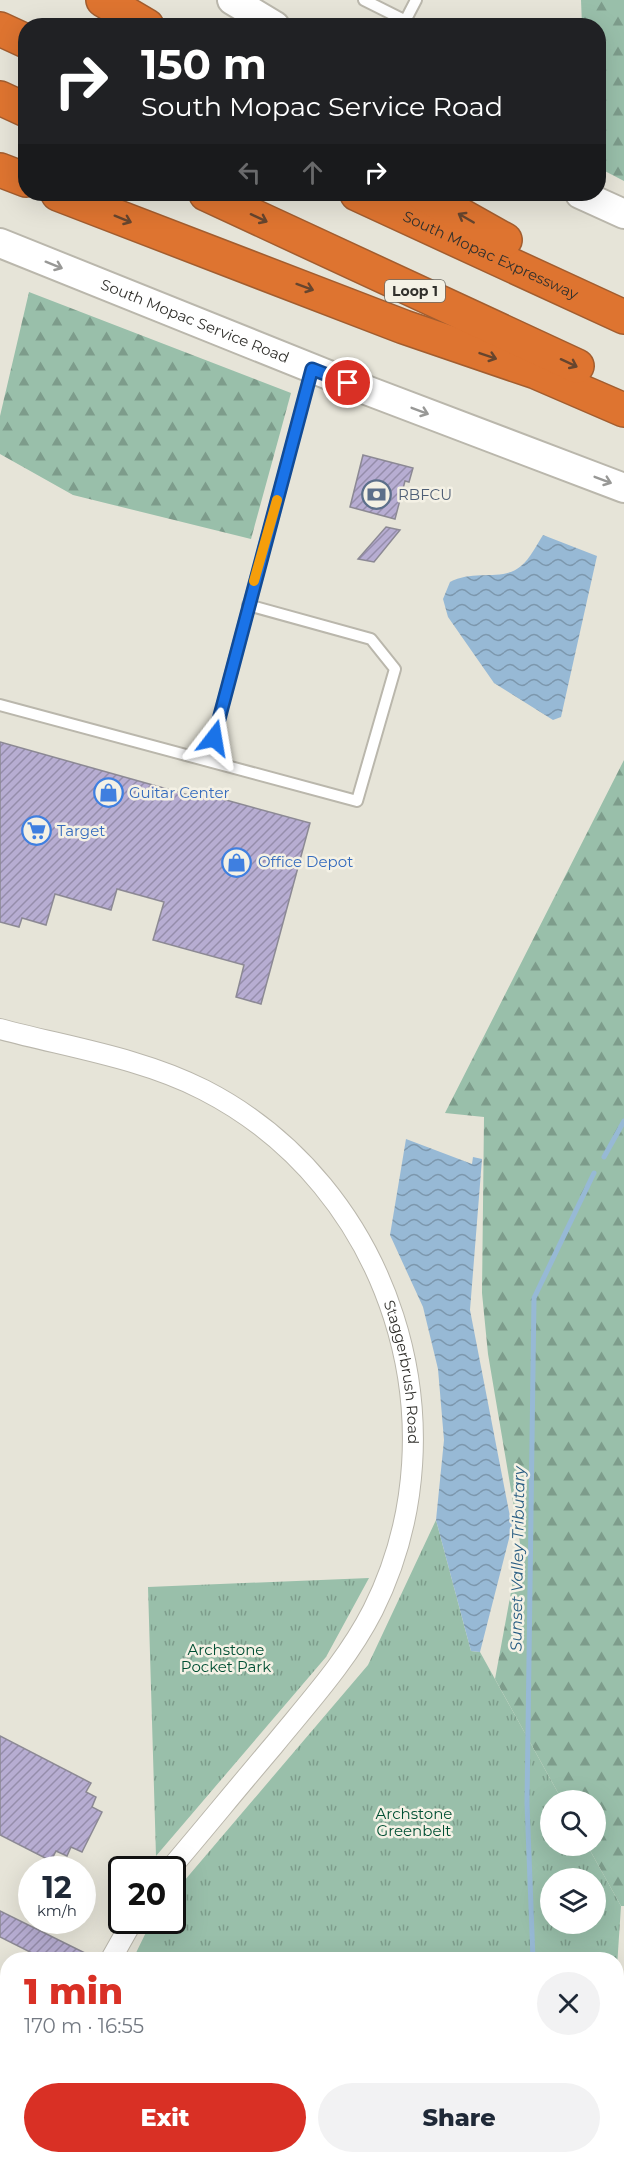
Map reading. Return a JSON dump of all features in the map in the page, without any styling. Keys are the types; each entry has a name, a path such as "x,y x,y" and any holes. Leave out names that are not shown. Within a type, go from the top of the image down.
{"highway":[{"path":"103,0 133,18"},
{"path":"0,29 18,37"},
{"path":"0,98 18,106"},
{"path":"0,170 18,177"},
{"path":"78,201 404,327 536,372 624,410"},
{"name":"Loop 1","path":"221,201 624,389"},
{"name":"South Mopac Expressway","path":"372,201 624,315"},
{"path":"436,201 587,284 624,315"}],"main road":[{"path":"232,0 262,18"},
{"path":"595,201 624,214"},
{"name":"South Mopac Service Road","path":"0,243 312,369 624,488"}],"street":[{"name":"Staggerbrush Road","path":"0,1029 176,1077 230,1105 276,1138 314,1175 357,1234 391,1304 406,1360 414,1424 409,1497 396,1554 373,1610 344,1659 181,1856"},
{"path":"115,1952 125,1934"}],"lane":[{"path":"364,0 395,18"},
{"path":"407,18 416,0"},
{"path":"208,760 312,369"},
{"path":"0,705 357,801 395,669 370,639 248,605"}],"green space":[{"path":"581,0 624,0 624,181 606,172 606,18 582,18"},
{"path":"29,292 291,393 251,539 73,495 0,454 0,416"},
{"path":"624,760 624,1906 621,1906 606,1879 606,1868 600,1868 593,1856 606,1856 606,1790 556,1790 495,1679 520,1543 488,1354 482,1293 484,1117 445,1113"},
{"name":"Archstone Greenbelt","path":"436,1520 471,1651 480,1652 556,1790 540,1790 540,1856 593,1856 600,1868 540,1868 540,1934 606,1934 606,1879 621,1906 618,1952 136,1952 145,1934 186,1934 186,1879 368,1665"},
{"name":"Archstone Pocket Park","path":"369,1578 326,1657 156,1856 148,1587"}],"water":[{"path":"543,535 597,556 561,717 553,720 494,683 448,617 443,599 450,582 459,578 497,575 514,571 527,559"},
{"path":"406,1139 472,1164 473,1157 482,1159 470,1310 512,1527 480,1652 471,1651 436,1520 444,1440 438,1369 423,1307 390,1235"}],"building":[{"name":"RBFCU","path":"363,455 413,468 409,482 405,481 395,519 350,507"},
{"path":"386,527 400,530 374,562 358,559"},
{"path":"0,742 192,796 193,791 310,823 261,1004 236,997 244,965 153,940 164,902 117,889 111,910 55,894 46,925 22,918 19,927 0,922"},
{"path":"0,1736 91,1783 86,1792 96,1797 92,1807 102,1812 82,1852 71,1847 67,1856 56,1851 54,1856 41,1856 0,1835"},
{"path":"0,1911 18,1920 18,1934 46,1934 83,1952 30,1952 0,1937"}],"waterway":[{"name":"Sunset Valley Tributary","path":"604,1157 624,1121"},
{"name":"Sunset Valley Tributary","path":"533,1952 527,1803 534,1298 594,1173"}],"slow traffic":[{"path":"254,581 277,500"}],"place":[{"name":"RBFCU","path":"377,495"},
{"name":"Guitar Center","path":"108,793"},
{"name":"Target","path":"36,831"},
{"name":"Office Depot","path":"237,862"}],"route":[{"path":"214,738 312,369 348,383"}]}
